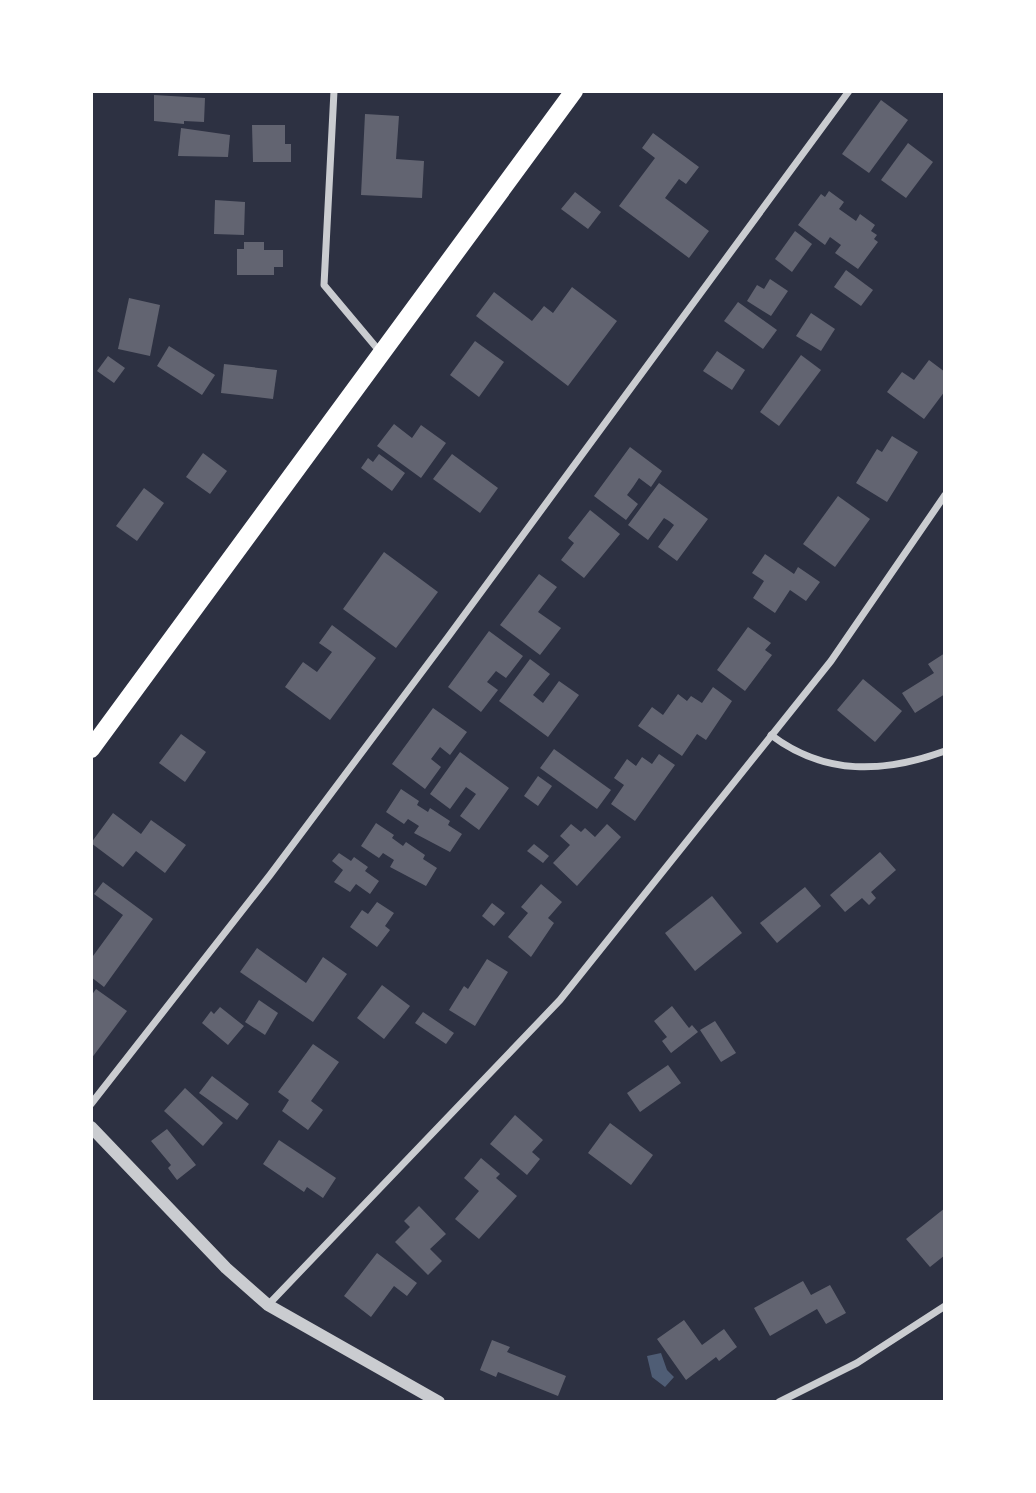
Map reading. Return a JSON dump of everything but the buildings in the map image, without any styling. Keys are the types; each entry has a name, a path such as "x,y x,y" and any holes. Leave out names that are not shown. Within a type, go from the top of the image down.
{"main road":[{"path":"91,749 574,91"}],"street":[{"path":"334,91 324,285 381,353"},
{"path":"91,1104 262,886 849,91"},
{"path":"268,1305 560,1000 831,661 945,495"},
{"path":"771,735 815,759 868,769 894,766 945,751"},
{"path":"91,1127 226,1268 268,1305 439,1402"},
{"path":"779,1402 857,1363 945,1306"}],"water":[{"path":"661,1353 667,1370 674,1377 665,1387 652,1377 647,1356"}]}
